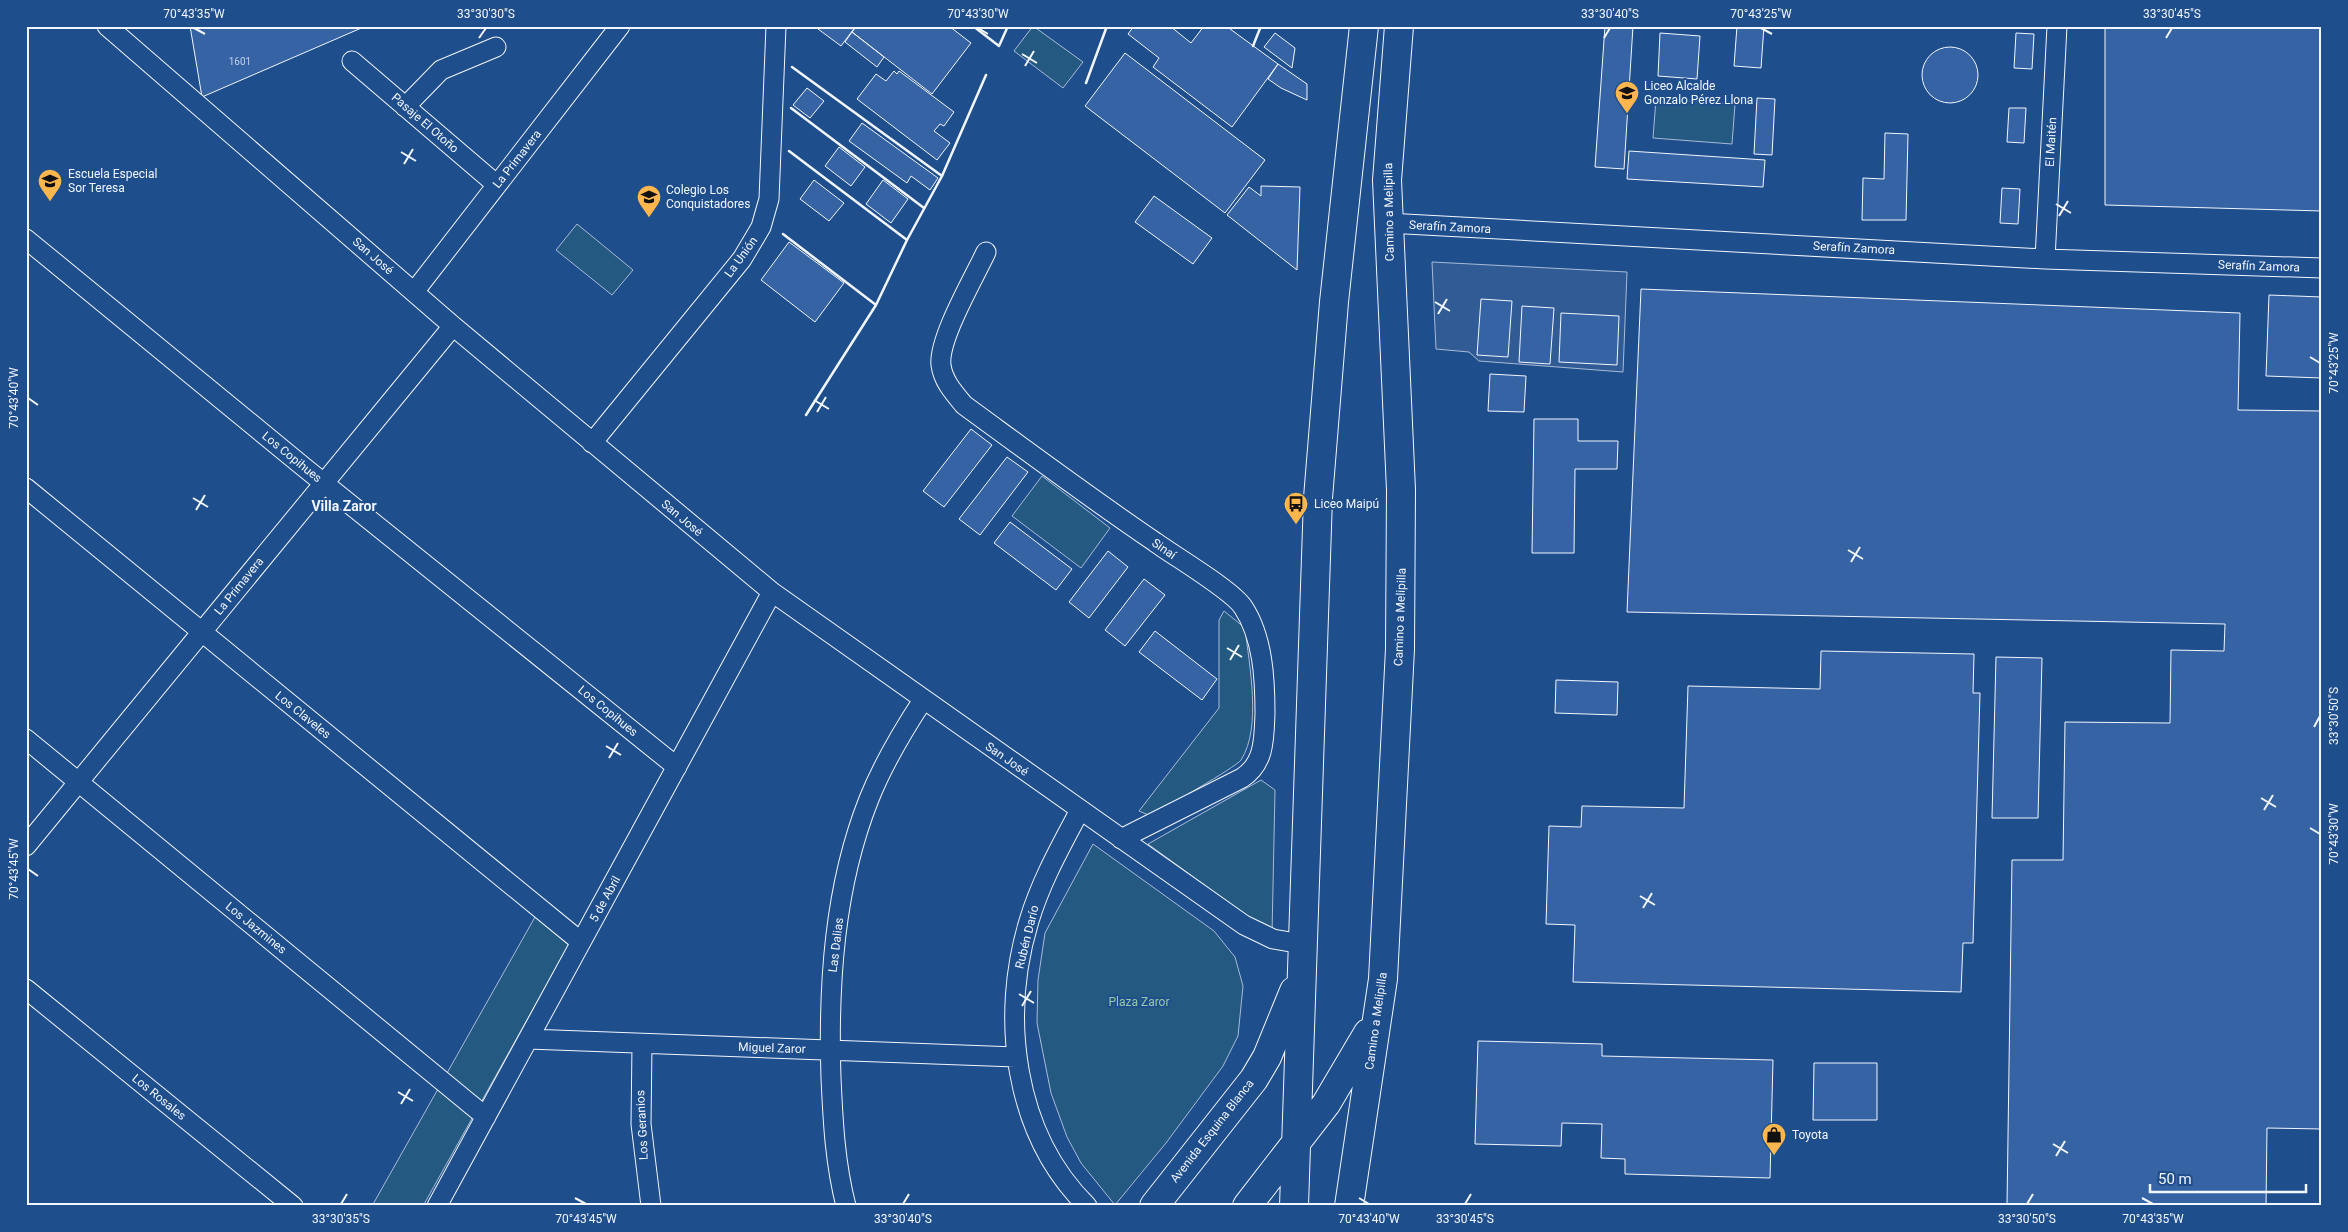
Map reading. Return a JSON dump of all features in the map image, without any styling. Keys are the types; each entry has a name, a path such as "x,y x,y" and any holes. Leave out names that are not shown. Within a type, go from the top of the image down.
{"main road":[{"name":"Camino a Melipilla","path":"1349,1206 1361,1117 1380,1009 1387,913 1402,601 1402,490 1387,224 1389,131 1399,26"},
{"path":"1294,1206 1318,498 1334,302 1361,35"},
{"name":"Avenida Esquina Blanca","path":"1154,1206 1254,1079 1282,1023 1301,971"},
{"path":"1247,1206 1326,1104 1346,1072 1380,1009"}],"street":[{"name":"San José","path":"107,26 453,326 772,592 1244,925 1273,939 1302,944"},
{"name":"La Primavera","path":"414,292 620,26"},
{"name":"La Unión","path":"592,443 742,259 761,227 769,199 776,26"},
{"name":"El Maitén","path":"2044,259 2057,26"},
{"path":"405,107 441,70 496,47"},
{"name":"Pasaje El Otoño","path":"352,61 497,185"},
{"name":"Serafín Zamora","path":"1387,224 2044,259 2322,268"},
{"name":"Los Copihues","path":"26,238 677,767"},
{"name":"Sinaí","path":"986,252 942,348 941,366 949,387 964,405 1126,523 1236,599 1250,619 1258,645 1264,688 1265,715 1262,750 1256,766 1242,778 1121,839"},
{"name":"La Primavera","path":"26,846 453,326"},
{"name":"Los Claveles","path":"26,488 581,942"},
{"name":"5 de Abril","path":"437,1206 772,592"},
{"name":"Las Dalias","path":"846,1206 835,1148 830,1051 834,955 841,906 856,838 880,774 923,700"},
{"name":"Los Jazmines","path":"26,739 486,1117"},
{"name":"Rubén Darío","path":"1080,810 1050,867 1028,922 1016,988 1014,1029 1016,1057 1028,1106 1037,1130 1064,1178 1087,1206"},
{"name":"Los Rosales","path":"26,989 293,1206"},
{"name":"Miguel Zaror","path":"528,1040 1016,1057"},
{"name":"Los Geranios","path":"642,1044 641,1124 651,1206"}],"green space":[{"path":"1033,26 1083,62 1063,88 1014,51"},
{"path":"1656,99 1735,104 1732,144 1653,138"},
{"path":"577,224 633,270 612,295 556,250"},
{"path":"1042,476 1110,528 1081,568 1012,516"},
{"path":"1224,611 1245,628 1253,714 1247,747 1241,760 1236,764 1151,816 1139,811 1219,708 1219,620"},
{"path":"1261,780 1275,790 1272,934 1148,844"},
{"name":"Plaza Zaror","path":"1093,844 1214,931 1235,957 1243,986 1238,1036 1223,1066 1166,1143 1115,1205 1081,1163 1067,1137 1051,1093 1037,1023 1038,980 1045,933"},
{"path":"535,917 570,943 423,1206 372,1206"}],"shaded area":[{"path":"1432,262 1627,272 1623,372 1479,361 1469,352 1436,349"}],"building":[{"path":"190,26 366,26 202,97"},
{"path":"814,26 856,26 841,46"},
{"path":"857,26 949,26 971,43 932,94 852,32"},
{"path":"1134,26 1170,26 1191,43 1204,26 1226,26 1278,64 1232,127 1153,67 1159,58 1128,34"},
{"path":"1605,26 1633,26 1624,169 1595,167"},
{"path":"1737,26 1764,26 1761,68 1734,66"},
{"path":"2105,26 2322,26 2322,211 2105,205"},
{"path":"852,32 884,57 877,67 845,42"},
{"path":"1275,33 1295,48 1292,68 1264,47"},
{"path":"1660,33 1700,36 1697,79 1658,76"},
{"path":"2016,33 2034,34 2032,69 2014,68"},
{"path":"1944,47 1956,47 1966,51 1974,59 1978,75 1974,91 1966,99 1956,103 1944,103 1934,99 1926,91 1922,81 1922,69 1926,59 1934,51"},
{"path":"1125,53 1265,160 1225,213 1085,106"},
{"path":"1278,64 1307,84 1307,100 1281,88 1268,79"},
{"path":"894,71 897,74 899,71 954,112 944,126 940,124 934,131 950,143 937,160 857,99 876,74 886,81"},
{"path":"807,88 824,101 810,118 793,105"},
{"path":"1757,98 1775,99 1772,155 1754,154"},
{"path":"2009,108 2026,108 2024,143 2007,142"},
{"path":"862,123 938,178 930,190 911,176 907,183 849,141"},
{"path":"1885,133 1908,134 1906,220 1862,220 1863,178 1884,179"},
{"path":"839,147 865,167 851,186 825,166"},
{"path":"1629,151 1765,160 1763,187 1627,179"},
{"path":"814,180 844,203 829,221 800,199"},
{"path":"883,180 908,199 891,223 866,204"},
{"path":"1261,186 1300,187 1297,270 1227,215 1249,187 1261,196"},
{"path":"2002,188 2020,189 2018,224 2000,223"},
{"path":"1154,196 1212,238 1193,264 1135,222"},
{"path":"789,242 844,283 815,322 761,280"},
{"path":"1641,289 2240,313 2238,410 2322,411 2322,1129 2267,1128 2266,1206 2007,1206 2012,860 2063,860 2065,722 2170,723 2171,650 2224,651 2225,624 1627,612"},
{"path":"2269,295 2322,297 2322,378 2266,376"},
{"path":"1481,299 1512,301 1508,357 1477,355"},
{"path":"1522,306 1554,308 1550,364 1519,362"},
{"path":"1561,313 1619,316 1617,365 1559,362"},
{"path":"1490,374 1526,376 1524,412 1488,411"},
{"path":"1534,419 1578,419 1578,441 1618,441 1617,469 1575,469 1574,553 1532,553"},
{"path":"971,429 992,445 944,507 923,491"},
{"path":"1007,457 1028,472 980,535 959,519"},
{"path":"1010,522 1072,569 1056,590 994,543"},
{"path":"1108,551 1128,567 1089,618 1069,602"},
{"path":"1144,579 1165,595 1125,646 1105,630"},
{"path":"1155,631 1217,679 1202,700 1139,652"},
{"path":"1821,651 1974,654 1973,693 1980,693 1973,943 1963,943 1961,992 1573,982 1575,925 1546,924 1549,826 1581,827 1582,806 1684,808 1688,686 1820,689"},
{"path":"1996,657 2042,658 2038,818 1992,818"},
{"path":"1556,680 1618,682 1617,715 1555,713"},
{"path":"1478,1041 1602,1044 1602,1056 1773,1060 1770,1178 1625,1174 1625,1159 1601,1158 1602,1124 1562,1123 1561,1146 1475,1144"},
{"path":"1814,1063 1877,1063 1877,1120 1813,1120"}],"wall":[{"path":"973,26 999,46 1008,26"},
{"path":"1086,83 1107,26"},
{"path":"1253,46 1261,26"},
{"path":"792,67 942,176"},
{"path":"806,415 876,305 907,240 942,176 986,75"},
{"path":"791,108 924,208"},
{"path":"789,151 907,240"},
{"path":"783,234 876,305"}],"place":[{"name":"Liceo Alcalde Gonzalo Pérez Llona","path":"1627,114"},
{"name":"Escuela Especial Sor Teresa","path":"50,202"},
{"name":"Colegio Los Conquistadores","path":"649,218"},
{"name":"Liceo Maipú","path":"1296,525"},
{"name":"Toyota","path":"1774,1156"}],"district":[{"name":"Villa Zaror","path":"344,506"}]}
